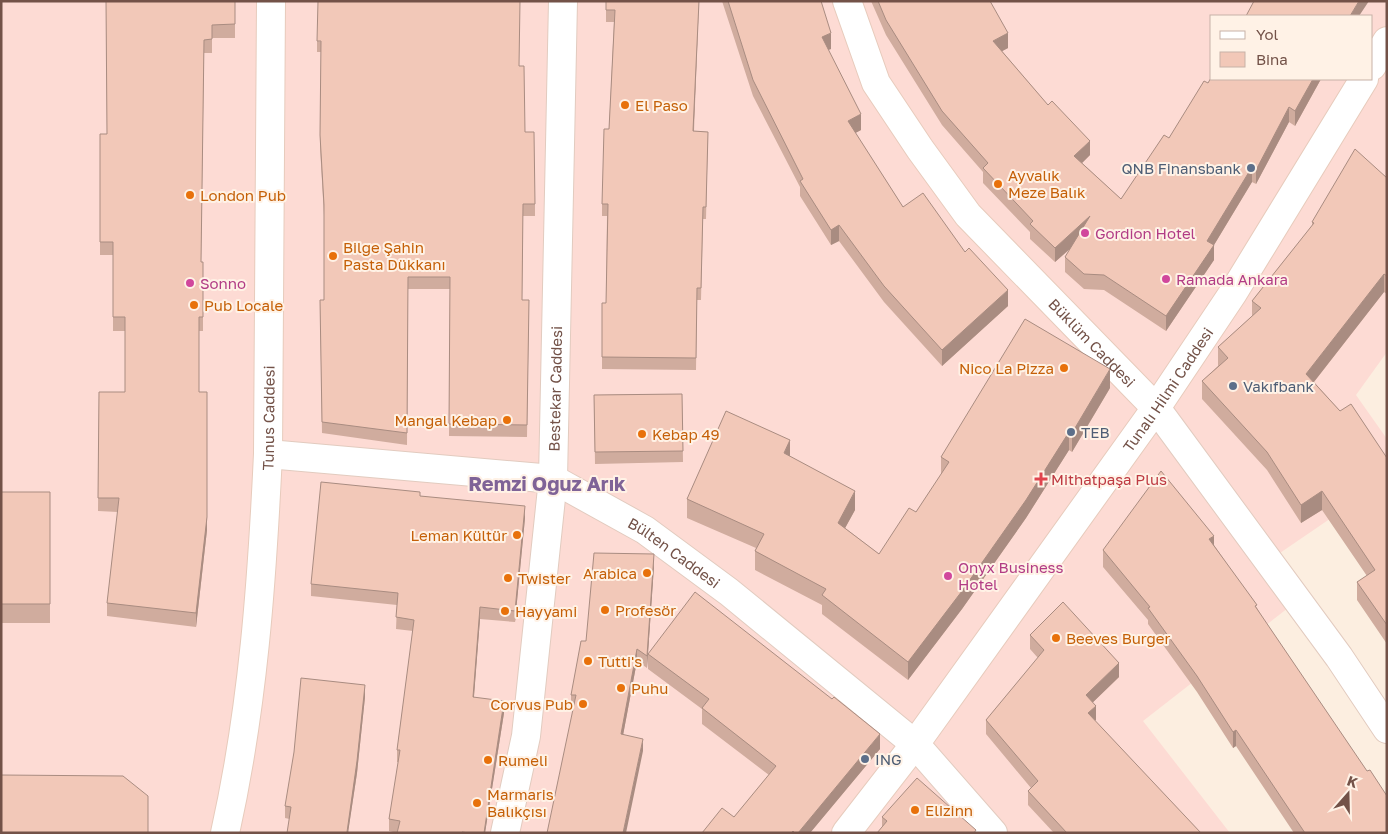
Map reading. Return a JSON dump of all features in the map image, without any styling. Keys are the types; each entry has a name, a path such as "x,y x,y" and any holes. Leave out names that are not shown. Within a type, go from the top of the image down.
{"street":[{"name":"Tunus Caddesi","path":"225,833 246,730 252,674 268,454 271,1"},
{"name":"Bestekar Caddesi","path":"505,833 526,736 553,480 563,1"},
{"name":"Büklüm Caddesi","path":"847,1 876,83 920,149 968,215 1156,408 1339,658 1387,728"},
{"path":"1373,64 1387,41"},
{"name":"Tunalı Hilmi Caddesi","path":"846,833 916,744 1156,408 1233,293 1363,80"},
{"name":"Bülten Caddesi","path":"268,454 553,480 645,530 729,592 916,744 993,833"}],"shaded area":[{"path":"1,1 1387,1 1387,352 1356,395 1387,439 1387,480 1268,561 1297,601 1143,721 1230,833 1,833"}],"building":[{"path":"106,1 235,1 235,24 212,25 212,39 204,40 201,262 203,262 203,317 199,317 199,392 207,392 207,517 196,613 107,603 119,498 98,498 99,392 125,392 125,317 113,317 113,242 100,242 100,134 107,134"},
{"path":"318,1 520,1 519,66 524,66 525,132 534,132 535,204 523,204 522,300 529,300 527,425 449,424 450,277 408,277 407,433 322,422 320,300 324,300 324,205 320,135 321,41 317,41"},
{"path":"606,1 699,1 693,131 708,132 706,207 703,207 701,288 697,288 696,358 602,357 602,303 606,303 608,204 602,204 604,129 609,129 615,10 606,10"},
{"path":"728,1 821,1 831,33 822,37 861,114 848,121 903,207 923,193 965,252 969,248 1008,290 942,350 884,286 839,225 831,230 800,181 803,179 753,80"},
{"path":"878,1 990,1 1008,33 993,41 1048,105 1052,101 1090,141 1074,156 1121,199 1164,135 1169,138 1204,81 1208,83 1210,80 1312,80 1295,111 1289,107 1256,170 1252,167 1207,241 1214,245 1166,316 1104,275 1084,274 1065,257 1090,216 1055,248 1030,224 1033,221 983,168 988,163 942,111 886,20"},
{"path":"1254,1 1359,1 1351,15 1247,15"},
{"path":"1355,149 1387,178 1387,276 1384,274 1306,374 1340,411 1351,404 1387,458 1387,625 1357,582 1375,570 1322,491 1301,505 1267,452 1202,381 1228,358 1218,347 1261,308 1252,301 1314,223 1312,222"},
{"path":"1025,319 1110,369 1072,433 1069,432 1026,500 962,591 908,662 822,595 826,589 755,551 764,534 687,499 726,411 790,440 784,453 855,491 838,523 879,554 909,508 916,512 949,462 941,457"},
{"path":"682,394 683,451 595,452 594,395"},
{"path":"1161,471 1214,536 1209,539 1257,605 1255,606 1367,771 1370,770 1387,796 1387,833 1305,833 1236,730 1233,732 1197,676 1148,608 1150,607 1103,550"},
{"path":"321,482 420,492 420,496 525,506 515,611 480,607 473,697 504,701 484,833 397,833 400,821 389,819 400,750 397,750 414,620 396,617 398,593 311,584"},
{"path":"1,492 50,492 50,604 1,604"},
{"path":"594,553 654,554 647,656 637,649 621,734 643,739 623,833 547,833 576,695 571,695 581,641 586,641"},
{"path":"695,592 880,734 798,833 793,831 791,833 702,833 722,808 734,817 776,766 702,708 709,699 648,654"},
{"path":"1063,602 1119,663 1086,695 1096,706 1088,713 1201,833 1067,833 1028,791 1038,781 986,720 1044,650 1030,635"},
{"path":"301,678 365,685 347,832 352,833 287,833 291,807 285,806 294,752"},
{"path":"1,775 123,776 148,796 148,833 1,833"},
{"path":"917,778 976,830 974,833 877,833 887,821 882,817"}],"place":[{"name":"El Paso","path":"625,105"},
{"name":"QNB Finansbank","path":"1251,168"},
{"name":"Ayvalık Meze Balık","path":"998,184"},
{"name":"London Pub","path":"190,195"},
{"name":"Gordion Hotel","path":"1085,233"},
{"name":"Bilge Şahin Pasta Dükkanı","path":"333,256"},
{"name":"Ramada Ankara","path":"1166,279"},
{"name":"Sonno","path":"190,283"},
{"name":"Pub Locale","path":"194,305"},
{"name":"Nico La Pizza","path":"1064,368"},
{"name":"Vakıfbank","path":"1233,386"},
{"name":"Mangal Kebap","path":"507,420"},
{"name":"TEB","path":"1071,432"},
{"name":"Kebap 49","path":"642,434"},
{"name":"Mithatpaşa Plus","path":"1041,479"},
{"name":"Leman Kültür","path":"517,535"},
{"name":"Arabica","path":"647,573"},
{"name":"Onyx Business Hotel","path":"948,576"},
{"name":"Twister","path":"508,578"},
{"name":"Profesör","path":"605,610"},
{"name":"Hayyami","path":"505,611"},
{"name":"Beeves Burger","path":"1056,638"},
{"name":"Tutti's","path":"588,661"},
{"name":"Puhu","path":"621,688"},
{"name":"Corvus Pub","path":"583,704"},
{"name":"ING","path":"865,759"},
{"name":"Rumeli","path":"488,760"},
{"name":"Marmaris Balıkçısı","path":"477,803"},
{"name":"Elizinn","path":"915,810"}],"district":[{"name":"Remzi Oğuz Arık","path":"547,483"}]}
